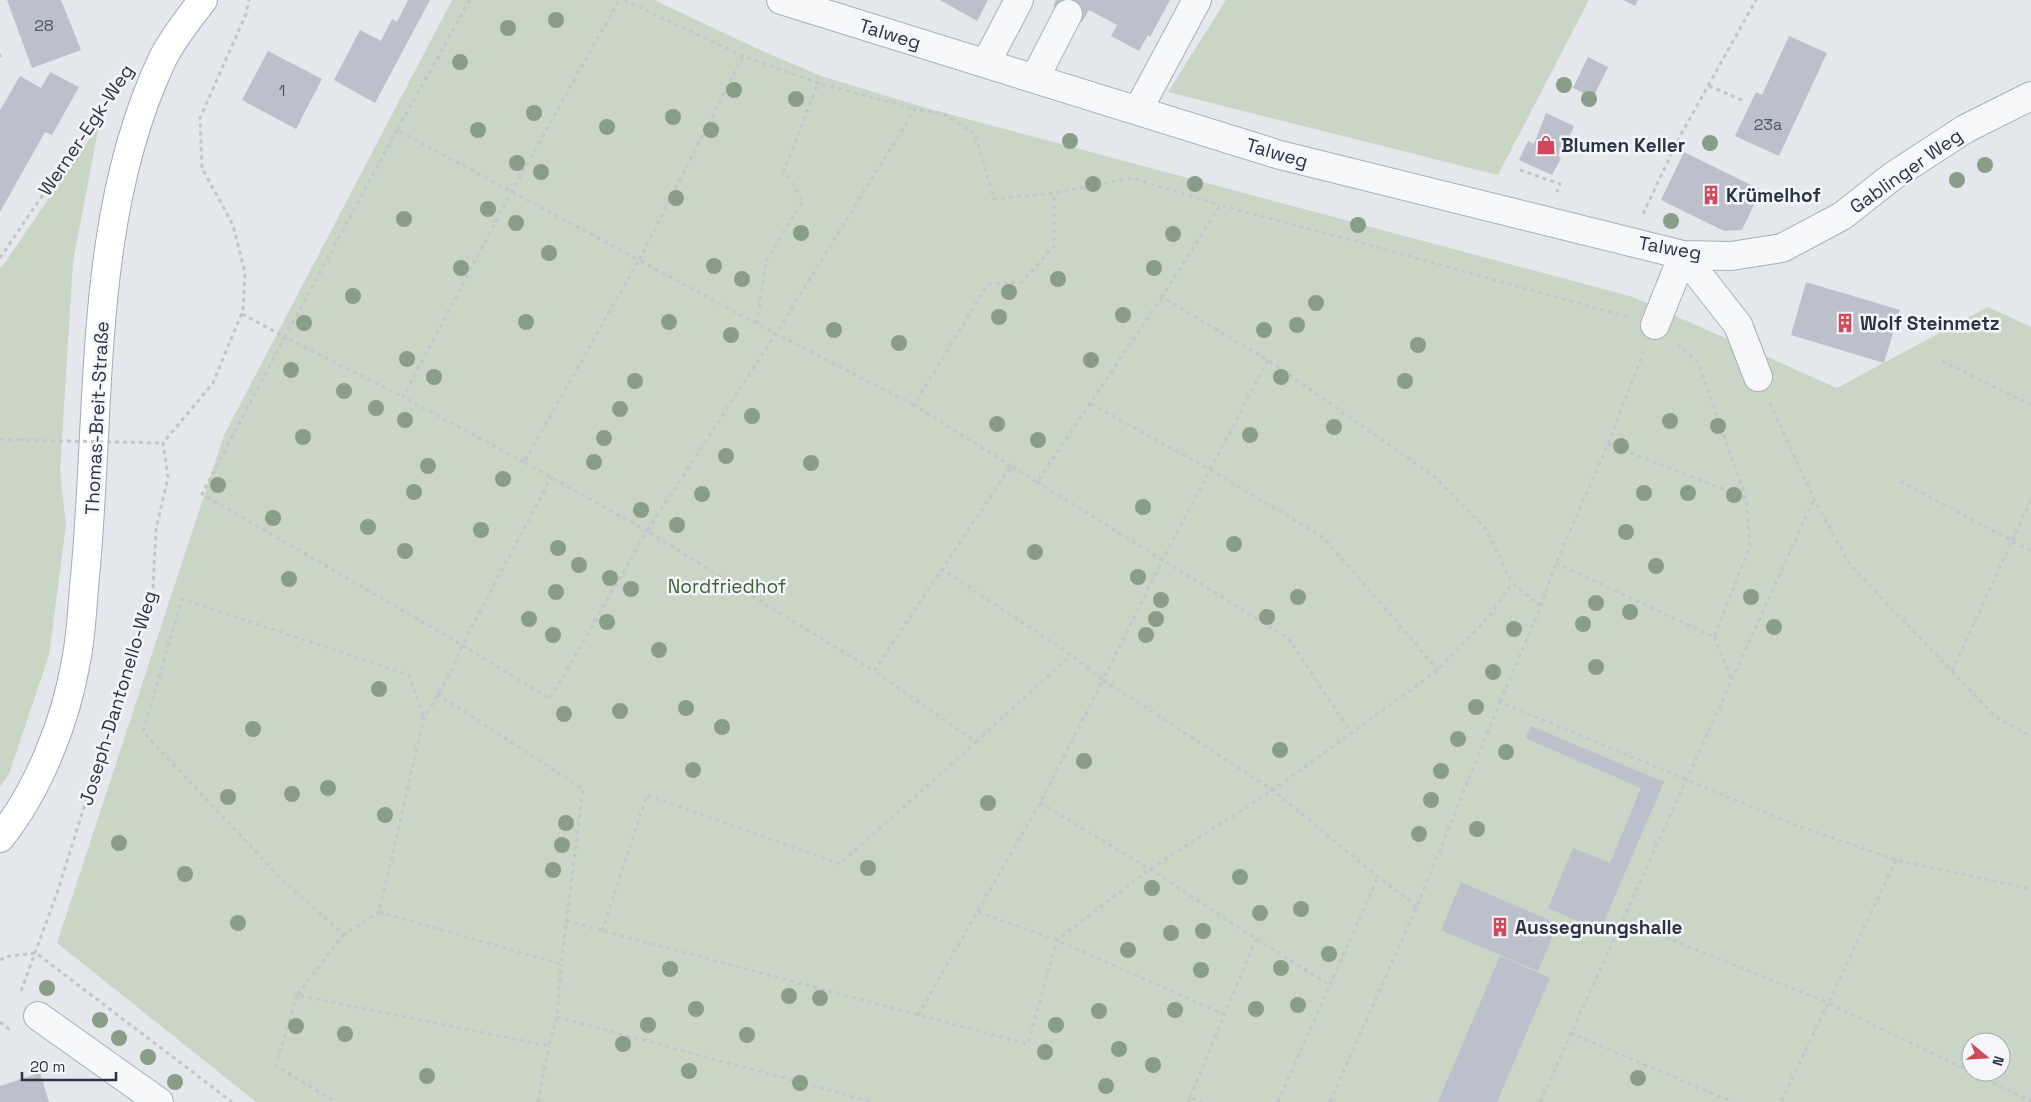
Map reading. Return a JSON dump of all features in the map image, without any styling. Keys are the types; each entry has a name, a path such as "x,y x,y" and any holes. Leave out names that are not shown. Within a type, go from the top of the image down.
{"main road":[{"name":"Thomas-Breit-Straße","path":"0,838 41,772 63,712 76,661 91,524 106,272 118,196 137,124 164,57 187,20 203,0"}],"street":[{"name":"Talweg","path":"781,0 1280,155 1630,242 1683,255 1731,256 1782,248"},
{"path":"986,63 1019,0"},
{"path":"1138,110 1197,0"},
{"path":"1035,78 1068,14"},
{"name":"Gablinger Weg","path":"1782,248 1842,216 1893,176 1964,129 2031,96"},
{"path":"1654,325 1683,255 1738,325 1758,378"},
{"path":"38,1016 159,1102"}],"path":[{"path":"0,439 163,443 213,383 242,314 245,273 233,225 202,168 200,118 246,14 249,0"},
{"path":"470,0 285,336 202,494 462,645 550,699 647,530 776,332 915,109"},
{"path":"403,397 512,191 619,0"},
{"path":"624,0 743,56 818,83 915,109 944,114 975,134 994,199 1054,193 1132,178 1220,205 1362,242 1654,325 1698,362 1746,498 1750,546 1714,637"},
{"path":"1630,242 1679,138 1756,0"},
{"path":"524,462 639,260 743,56"},
{"name":"Werner-Egk-Weg","path":"0,258 120,81"},
{"path":"757,324 766,262 803,201 784,171 818,83"},
{"path":"1709,86 1744,101"},
{"path":"397,130 757,324 914,404 1288,638 1352,734"},
{"path":"914,404 988,284 1022,282 1054,246 1054,193"},
{"path":"1037,482 1162,297 1220,205"},
{"path":"1162,297 1268,360 1436,478 1486,529 1512,582 1541,606"},
{"path":"242,314 552,476 647,530 874,671 976,742"},
{"path":"1330,1102 1417,906 1541,606 1556,563 1608,444 1654,325"},
{"path":"918,1015 1040,803 1163,559 1268,360"},
{"path":"1942,361 2031,405"},
{"path":"1758,378 1814,499 1850,565 1996,717 2031,736"},
{"path":"1091,404 1211,470 1324,538 1438,670"},
{"name":"Joseph-Dantonello-Weg","path":"36,953 153,588 156,529 168,477 163,443"},
{"path":"1608,444 1746,498"},
{"path":"874,671 1011,466"},
{"path":"336,1102 276,1066 297,995 344,934 379,912 424,718 451,672 462,645 552,476"},
{"path":"1900,481 2010,541 2031,550"},
{"path":"1540,1102 1814,499"},
{"path":"1952,671 2010,541 2031,500"},
{"path":"1556,563 1714,637 1732,681"},
{"path":"943,570 1071,655 1103,680 1273,790 1378,877 1417,906"},
{"path":"566,922 1028,1044 1057,940 1150,869 1273,790 1438,670 1492,613 1512,582"},
{"path":"344,934 286,884 144,732 182,599 409,675 424,718"},
{"path":"602,931 647,795 840,864 1071,655"},
{"path":"437,694 583,789 561,964 557,1017 538,1102"},
{"path":"1500,702 1793,824 1896,860 2031,889"},
{"path":"1040,803 1150,869 1256,940 1330,986"},
{"path":"1781,1102 1896,860"},
{"path":"1278,1102 1378,877"},
{"path":"379,912 561,964"},
{"path":"978,912 1057,940 1225,1015"},
{"path":"1622,919 1828,1003 1961,1067"},
{"path":"1188,1102 1256,940"},
{"path":"0,960 9,956 36,953 232,1102"},
{"path":"297,995 549,1046"},
{"path":"557,1017 873,1102"},
{"path":"1570,1034 1734,1102"},
{"path":"1992,1082 2031,1101"},
{"path":"1190,1097 1201,1102"}],"green space":[{"name":"Nordfriedhof","path":"452,0 654,0 758,49 821,76 926,108 1633,297 1837,388 1988,307 2031,327 2031,1102 256,1102 57,943 224,435"},
{"path":"1226,0 1589,0 1498,175 1168,92"},
{"path":"99,125 73,262 60,471 66,525 49,655 9,774 0,787 0,267 2,267"}],"building":[{"path":"7,0 61,0 81,50 32,68"},
{"path":"408,0 430,0 375,103 334,80 360,30 381,41 392,19 397,22"},
{"path":"940,0 988,0 977,21"},
{"path":"1056,0 1170,0 1150,37 1148,35 1139,51 1111,36 1117,25 1089,10 1082,22 1053,6"},
{"path":"1623,0 1638,0 1635,6"},
{"path":"1789,36 1827,53 1779,156 1735,136 1756,92 1762,95"},
{"path":"268,51 322,79 296,129 242,100"},
{"path":"1588,57 1608,67 1593,98 1573,88"},
{"path":"50,72 79,87 52,135 45,132 0,212 0,110 20,76 41,88"},
{"name":"Blumen Keller","path":"1546,113 1574,126 1565,147 1563,146 1558,156 1561,158 1552,175 1519,160 1528,141 1534,144"},
{"name":"Krümelhof","path":"1684,152 1761,190 1742,230 1724,231 1661,200"},
{"name":"Wolf Steinmetz","path":"1806,282 1900,310 1884,363 1791,335"},
{"path":"1531,726 1664,782 1600,931 1548,908 1573,848 1610,863 1641,788 1525,738"},
{"name":"Aussegnungshalle","path":"1461,882 1558,924 1538,971 1441,930"},
{"path":"1500,956 1550,978 1497,1102 1438,1102"},
{"path":"40,1073 49,1102 0,1102 0,1086"}],"place":[{"name":"Blumen Keller","path":"1546,145"},
{"name":"Krümelhof","path":"1711,195"},
{"name":"Wolf Steinmetz","path":"1845,323"},
{"name":"Aussegnungshalle","path":"1500,927"}]}
